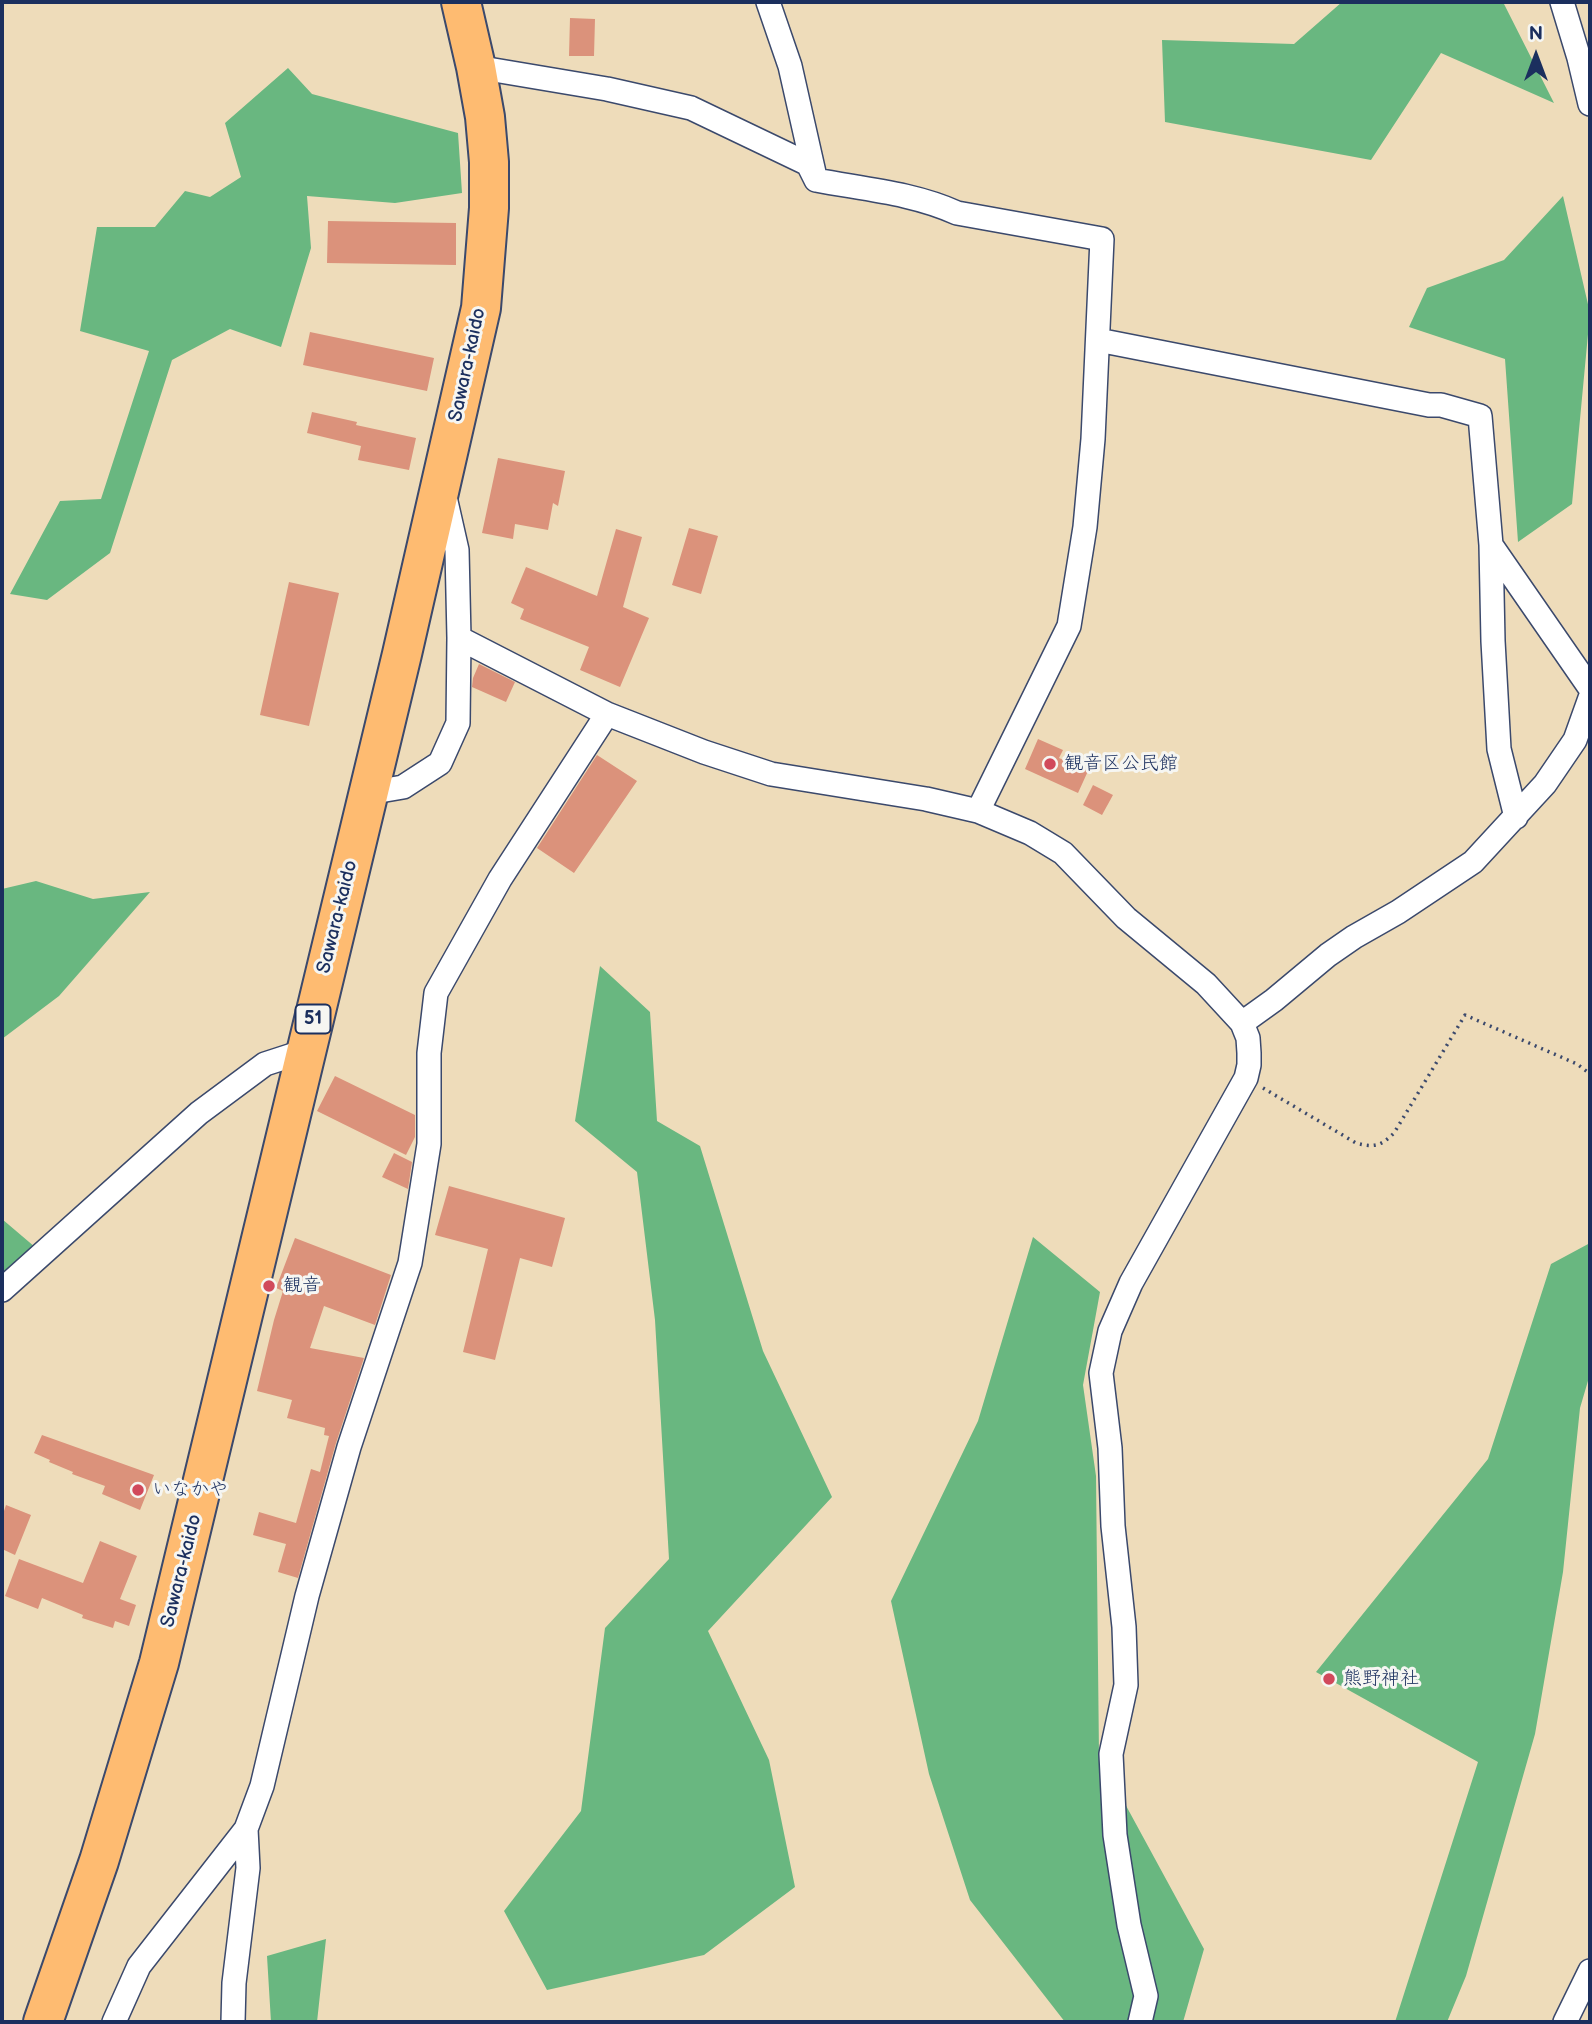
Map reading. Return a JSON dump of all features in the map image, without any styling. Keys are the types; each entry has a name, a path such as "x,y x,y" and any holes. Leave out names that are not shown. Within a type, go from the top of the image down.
{"highway":[{"name":"Sawara-kaido","path":"43,2022 99,1861 159,1663 442,482 481,308 489,208 489,162 485,117 461,2"}],"street":[{"path":"768,2 790,66 816,180"},
{"path":"1562,2 1590,104"},
{"path":"476,67 607,89 691,108 808,164 816,180"},
{"path":"816,180 902,195 957,213 1102,239 1093,439 1085,527 1069,626 978,810"},
{"path":"1098,340 1429,405 1441,405 1480,416 1491,545 1499,749 1516,817"},
{"path":"368,793 403,786 440,762 458,723 457,550 442,482"},
{"path":"1491,545 1590,688"},
{"path":"459,638 607,714 704,752 771,774 978,810 1030,833 1063,853 1126,918 1206,984 1241,1023 1249,1046 1246,1078 1131,1283 1110,1331 1101,1373 1110,1448 1113,1526 1124,1627 1125,1685 1111,1754 1115,1835 1129,1925 1146,1996 1140,2022"},
{"path":"1241,1023 1274,1000 1328,955 1473,862 1545,784 1575,740 1590,698"},
{"path":"114,2022 139,1966 246,1829 262,1786 306,1596 349,1447 410,1263 429,1143 429,1053 436,993 500,879 607,714"},
{"path":"2,1290 199,1113 265,1064 305,1051"},
{"path":"233,2022 234,1983 248,1868 246,1829"},
{"path":"1564,2022 1590,1971"}],"path":[{"path":"1246,1078 1356,1143 1370,1147 1383,1144 1394,1133 1465,1014 1577,1065 1590,1074"}],"green space":[{"path":"1342,2 1503,2 1554,103 1441,53 1371,160 1165,122 1162,40 1294,44"},
{"path":"288,68 312,94 458,133 462,193 395,203 307,196 311,248 281,347 230,329 172,360 110,553 47,600 10,594 60,501 101,499 149,351 80,331 97,227 155,227 185,191 210,197 241,177 225,123"},
{"path":"1563,196 1590,313 1572,504 1518,542 1505,359 1409,327 1427,288 1504,260"},
{"path":"36,881 93,899 150,892 59,996 2,1039 2,889"},
{"path":"600,966 650,1012 657,1121 700,1146 763,1351 832,1497 708,1631 769,1760 795,1887 704,1955 547,1990 504,1911 581,1811 605,1628 669,1559 655,1320 637,1172 575,1121"},
{"path":"2,1219 42,1253 2,1290"},
{"path":"1033,1237 1100,1292 1083,1385 1096,1476 1099,1756 1204,1949 1183,2022 1065,2022 970,1900 929,1774 891,1601 978,1421"},
{"path":"1590,1243 1590,1374 1580,1408 1563,1572 1535,1734 1466,1976 1447,2022 1395,2022 1478,1762 1316,1672 1488,1459 1551,1264"},
{"path":"326,1939 317,2022 271,2022 267,1956"}],"building":[{"path":"570,18 595,19 594,56 569,56"},
{"path":"328,221 456,223 456,265 327,263"},
{"path":"310,332 434,358 427,391 303,365"},
{"path":"312,412 416,438 409,470 358,460 361,446 307,433"},
{"path":"498,458 565,471 558,506 553,503 548,530 515,524 513,539 482,533"},
{"path":"689,528 718,536 701,594 672,585"},
{"path":"616,529 642,537 623,607 649,618 620,687 580,670 589,647 520,619 524,609 511,603 526,567 597,596"},
{"path":"289,582 339,593 309,726 260,715"},
{"path":"479,664 515,682 506,702 472,687"},
{"name":"観音区公民館","path":"1038,739 1063,750 1059,758 1088,771 1078,793 1025,769"},
{"path":"597,755 637,781 574,873 537,848"},
{"path":"1093,785 1113,795 1102,815 1083,805"},
{"path":"335,1076 415,1115 415,1137 406,1155 317,1111"},
{"path":"394,1153 412,1162 408,1189 382,1177"},
{"path":"449,1186 565,1218 552,1267 520,1258 495,1360 463,1352 488,1249 435,1235"},
{"path":"295,1238 391,1275 375,1325 324,1306 310,1348 364,1358 336,1443 298,1578 278,1572 286,1544 253,1535 259,1512 296,1523 311,1469 320,1472 329,1436 324,1435 325,1428 287,1418 292,1400 257,1391 283,1291 276,1288"},
{"path":"42,1435 154,1475 140,1510 102,1494 105,1486 72,1474 73,1472 34,1453"},
{"path":"6,1505 31,1515 15,1555 2,1549 2,1517"},
{"path":"100,1541 137,1556 120,1599 136,1605 129,1626 115,1621 113,1628 82,1618 83,1615 42,1598 38,1609 5,1596 19,1559 83,1583"}],"place":[{"name":"観音区公民館","path":"1050,764"},
{"name":"観音","path":"269,1286"},
{"name":"いなかや","path":"138,1490"},
{"name":"熊野神社","path":"1329,1679"}]}
